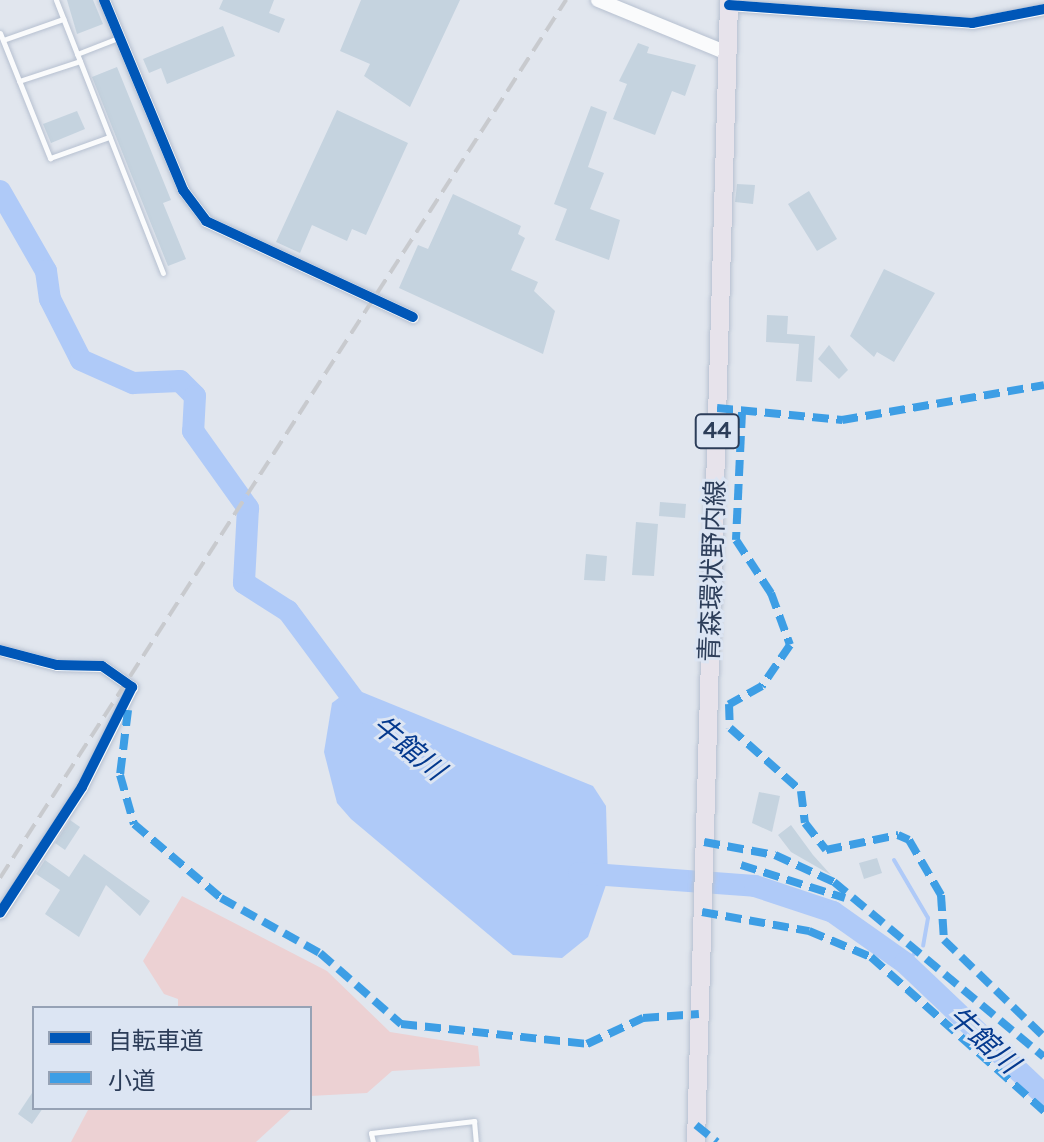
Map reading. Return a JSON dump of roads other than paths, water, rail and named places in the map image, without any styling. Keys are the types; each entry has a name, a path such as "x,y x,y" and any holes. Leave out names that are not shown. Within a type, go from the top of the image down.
{"main road":[{"name":"青森環状野内線","path":"696,1142 729,2"}],"street":[{"path":"104,0 183,190 206,221 413,317"},
{"path":"598,0 727,53"},
{"path":"729,2 972,23 1044,9"},
{"path":"0,650 57,665 102,666 132,687 82,787 0,913"}],"lane":[{"path":"56,0 163,273"},
{"path":"3,40 63,19"},
{"path":"0,33 50,158 109,137"},
{"path":"19,81 78,58 118,38"},
{"path":"373,1142 371,1133 474,1121 476,1142"}],"water":[{"path":"352,688 593,786 606,806 608,879 588,937 562,958 513,955 351,819 337,803 324,752 332,703"}],"waterway":[{"name":"牛館川","path":"0,191 46,271 50,299 81,360 133,383 180,381 195,396 193,431 248,508 244,583 288,611 363,712"},
{"path":"894,860 928,918 923,946"},
{"name":"牛館川","path":"579,873 755,886 833,912 905,963 1044,1095"},
{"path":"905,963 914,954"}],"railway":[{"path":"0,878 566,0"}]}
